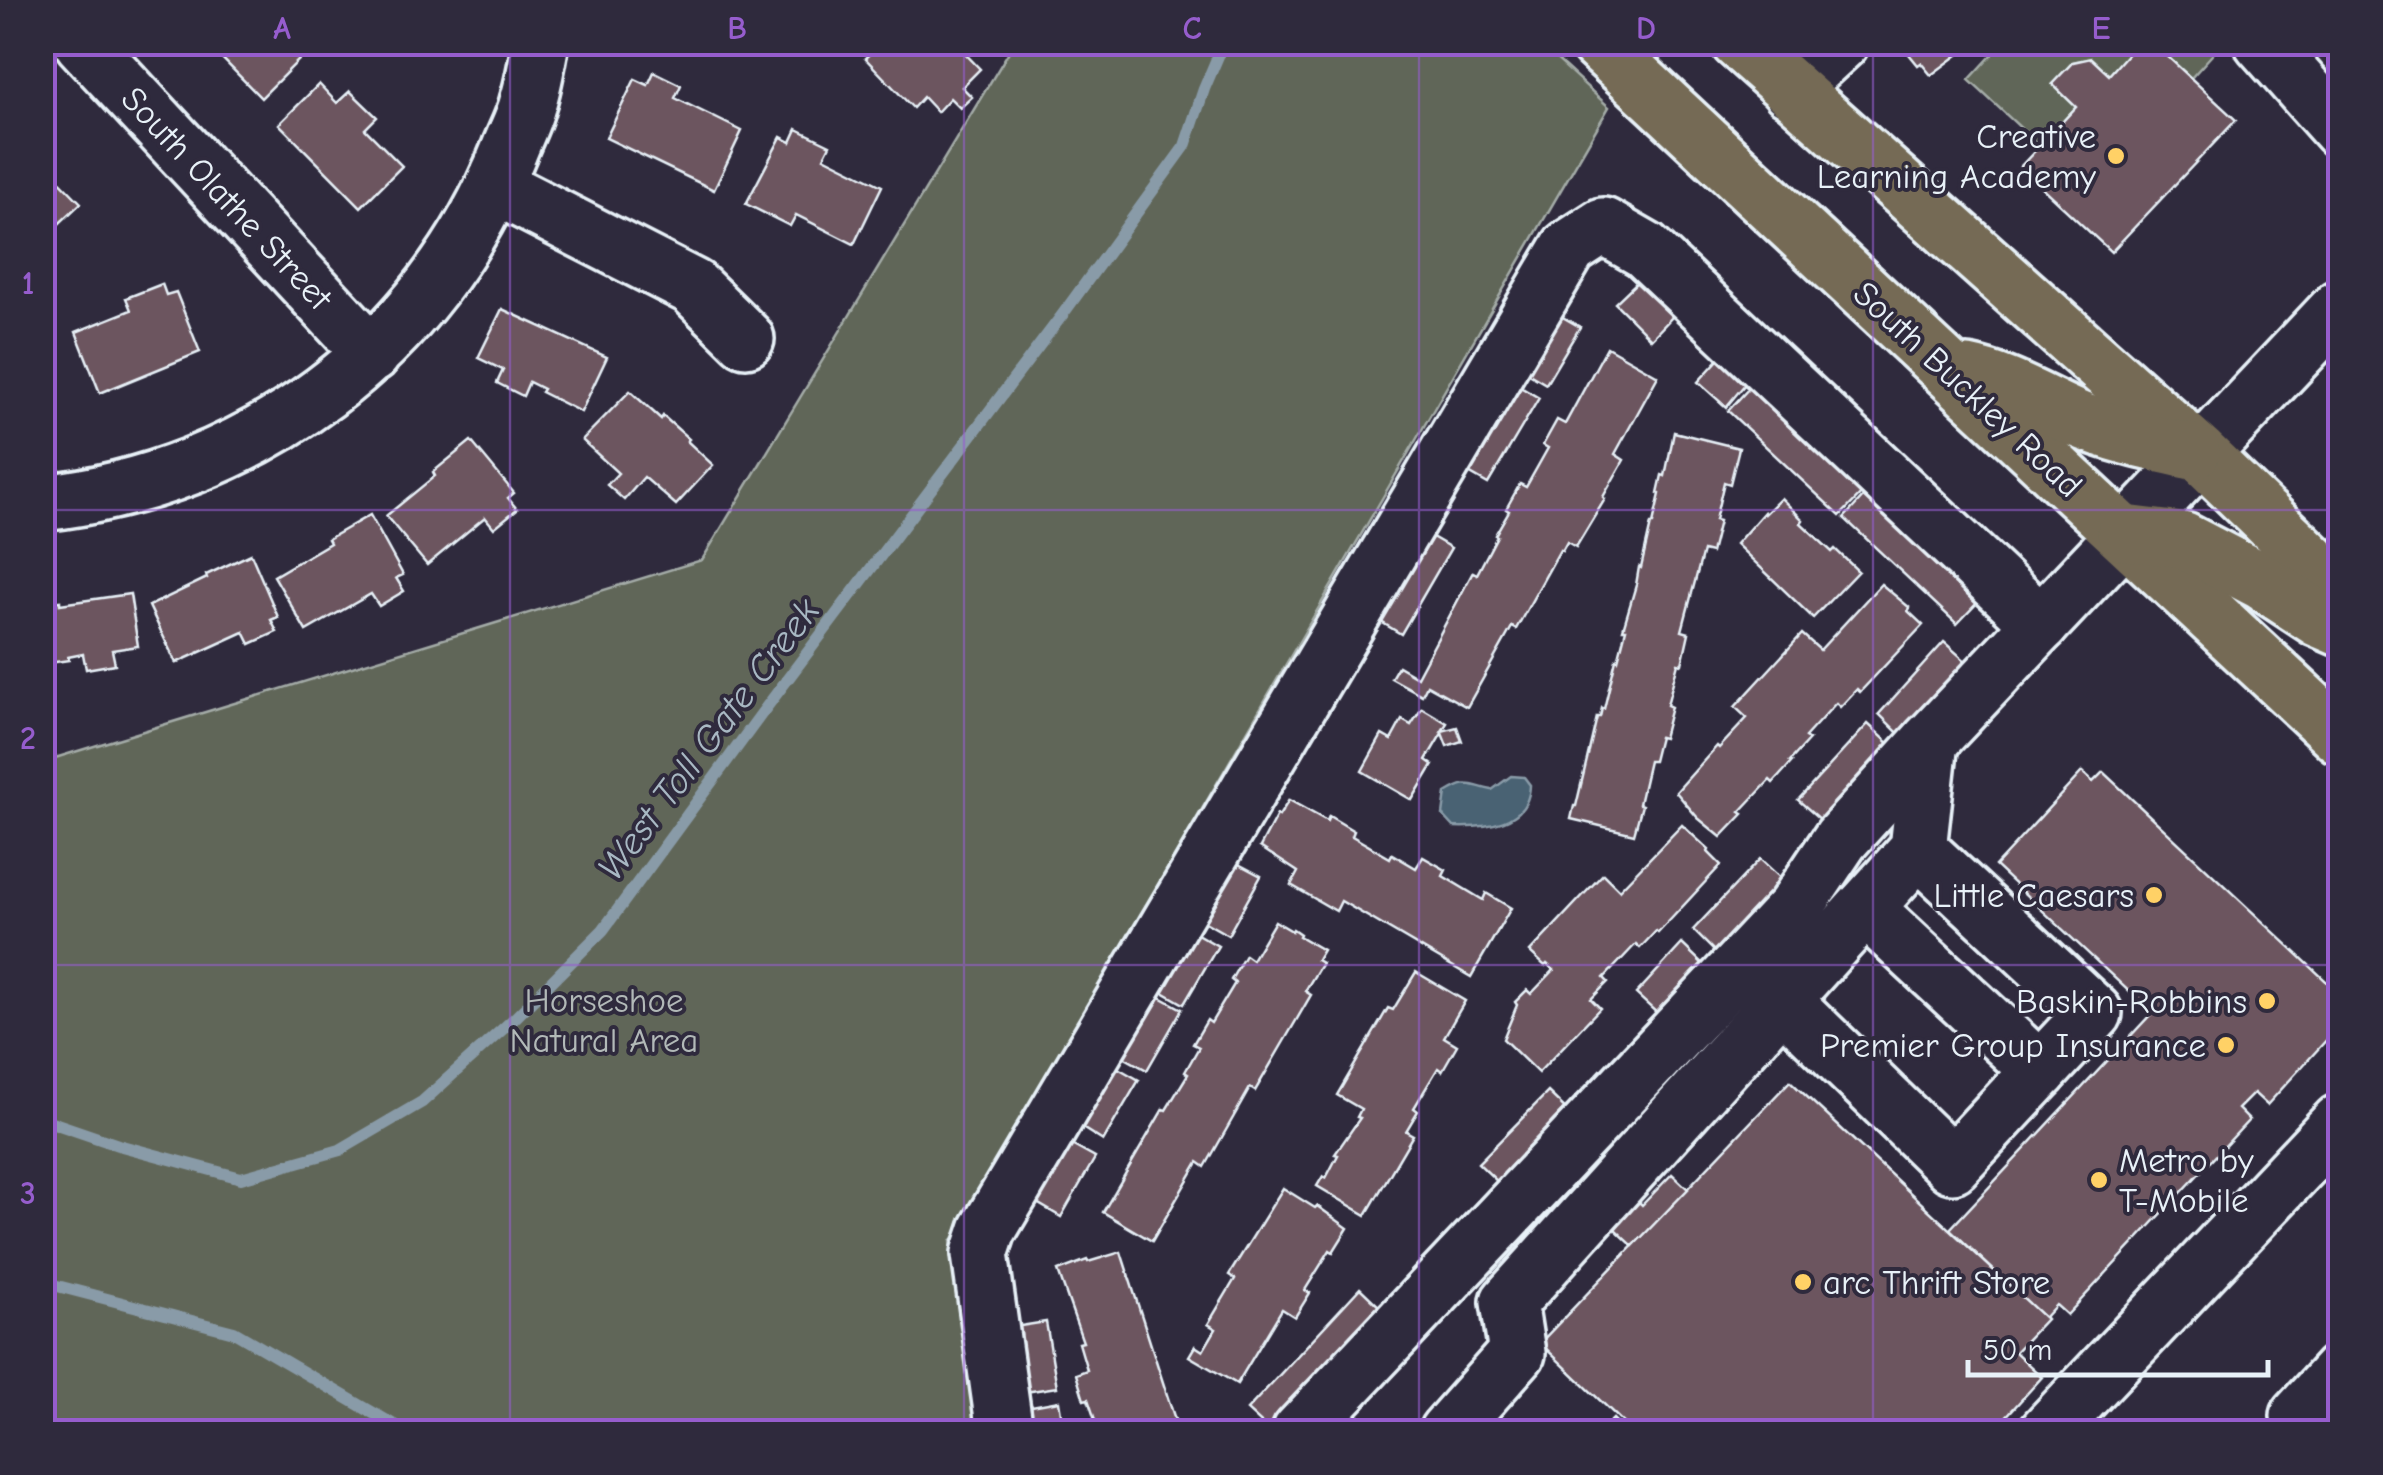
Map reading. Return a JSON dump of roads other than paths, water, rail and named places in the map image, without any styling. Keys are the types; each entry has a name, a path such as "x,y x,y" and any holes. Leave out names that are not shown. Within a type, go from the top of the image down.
{"main road":[{"name":"South Buckley Road","path":"1597,42 2340,736"},
{"path":"1739,42 2200,454 2340,589"},
{"path":"1950,371 1993,379 2079,420 2124,436 2200,454"},
{"path":"2124,534 2182,540 2340,628"}],"street":[{"name":"South Olathe Street","path":"82,42 372,354"},
{"path":"42,504 129,488 205,462 310,404 372,354 413,310 467,238 495,186 528,103 541,42"},
{"path":"1790,89 1842,42"},
{"path":"2262,42 2340,130"},
{"path":"495,186 692,287 746,339"},
{"path":"1005,1432 980,1254 988,1230 1569,248 1603,226 1645,250 2041,624"},
{"path":"1300,1432 1794,909 1841,840 1930,741 2340,307"},
{"path":"1446,1432 1517,1353 1510,1302 1918,850 1930,741"},
{"path":"1782,1000 1952,1165 2094,1014 1918,850"},
{"path":"1865,908 2040,1071"},
{"path":"2046,1432 2340,1122"},
{"path":"2299,1416 2340,1371"}],"water":[{"path":"1511,776 1524,777 1530,785 1528,798 1514,816 1491,825 1454,827 1443,815 1446,793 1464,785 1492,790"}],"waterway":[{"name":"West Toll Gate Creek","path":"42,1119 118,1145 241,1178 340,1150 422,1102 515,1018 603,930 1063,314 1185,146 1224,42"},
{"path":"42,1282 234,1332 406,1432"}],"place":[{"name":"Creative Learning Academy","path":"2116,156"},
{"name":"Little Caesars","path":"2154,895"},
{"name":"Baskin-Robbins","path":"2267,1001"},
{"name":"Premier Group Insurance","path":"2226,1045"},
{"name":"Metro by T-Mobile","path":"2099,1180"},
{"name":"arc Thrift Store","path":"1803,1282"}],"park label":[{"name":"Horseshoe Natural Area","path":"604,1020"}]}
